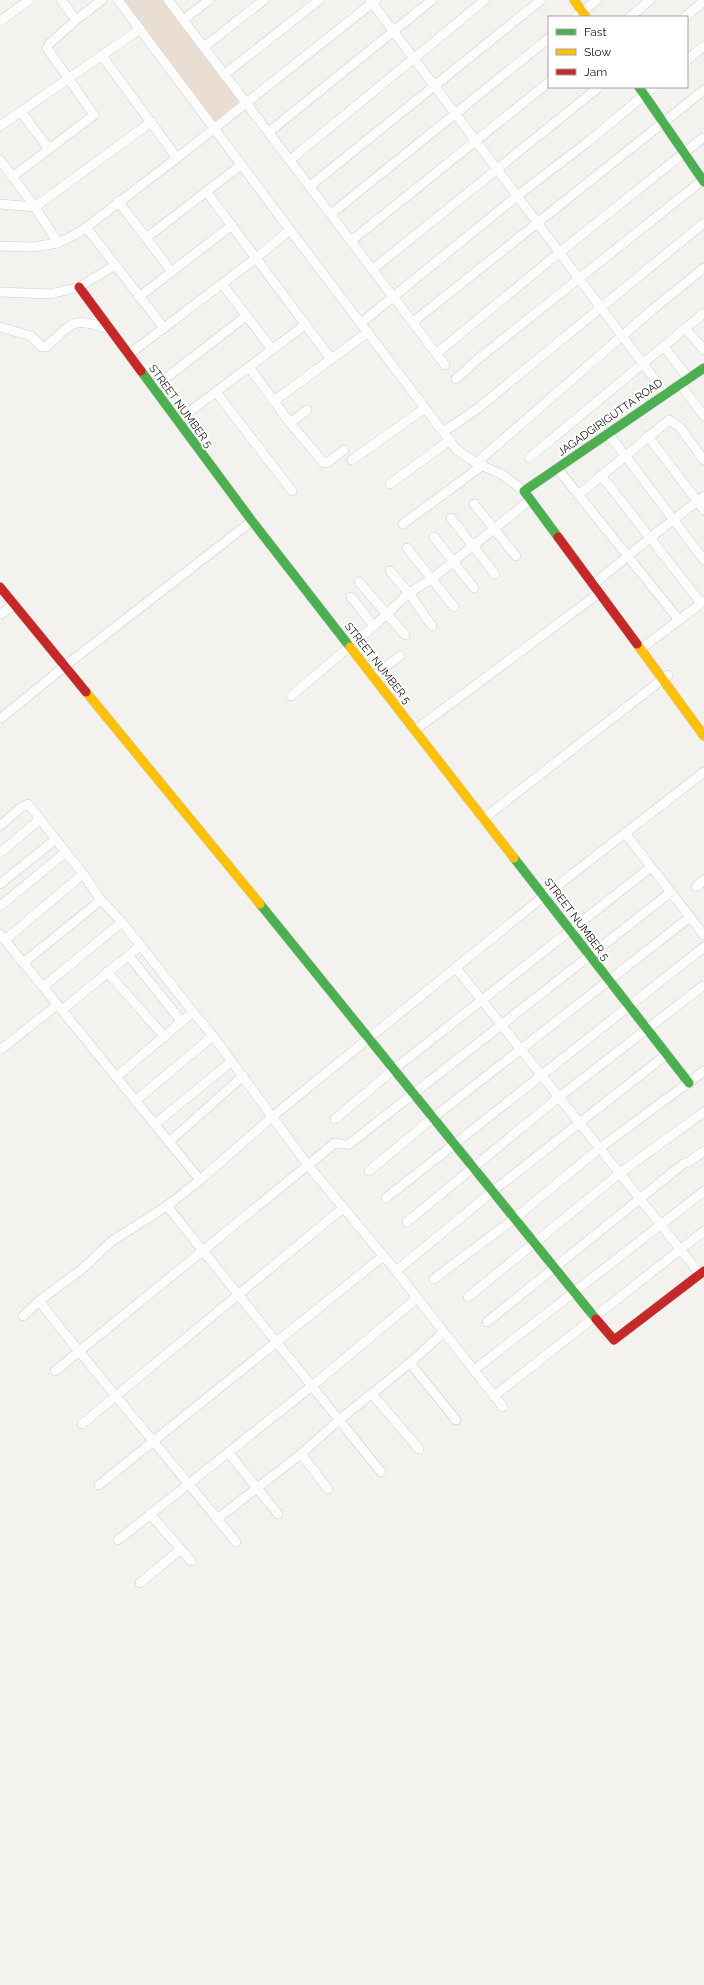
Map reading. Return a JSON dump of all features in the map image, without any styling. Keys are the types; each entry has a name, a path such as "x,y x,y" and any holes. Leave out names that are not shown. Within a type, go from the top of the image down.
{"street":[{"path":"11,0 16,8"},
{"path":"0,21 29,0"},
{"path":"61,0 76,20"},
{"path":"12,177 94,115 47,48 49,44 76,20 102,0"},
{"path":"118,0 456,449 480,464 527,489 646,645 704,736"},
{"path":"168,0 445,365"},
{"path":"184,20 210,0"},
{"path":"204,47 264,0"},
{"path":"224,74 320,0"},
{"path":"269,132 432,0"},
{"path":"290,160 485,0"},
{"path":"310,186 541,0"},
{"path":"574,0 581,15 596,0"},
{"path":"631,16 650,0"},
{"path":"0,246 33,247 58,243 86,226 246,104 373,1 393,31 665,393"},
{"path":"686,16 704,1"},
{"path":"0,126 140,29"},
{"path":"330,214 548,39"},
{"path":"688,59 704,46"},
{"path":"102,56 177,158"},
{"path":"351,241 548,83"},
{"path":"373,269 598,88"},
{"path":"413,322 704,90"},
{"path":"361,323 517,196 589,141 642,91 663,124 704,180 478,359 456,379"},
{"path":"21,112 49,150"},
{"path":"0,204 35,207 151,122"},
{"path":"437,353 560,252 685,154 704,137"},
{"path":"0,160 35,207 58,243"},
{"path":"146,238 241,165"},
{"path":"206,191 331,359"},
{"path":"118,201 172,272"},
{"path":"443,432 477,409 704,222"},
{"path":"139,297 232,225"},
{"path":"86,226 114,266 164,328"},
{"path":"128,355 256,258 290,230"},
{"path":"0,292 50,294 79,287 114,266"},
{"path":"403,524 480,464 652,310 704,268"},
{"path":"222,284 272,350"},
{"name":"STREET NUMBER 5","path":"79,287 252,521 689,1083"},
{"path":"529,458 664,347 704,312"},
{"path":"153,388 246,316"},
{"path":"0,327 31,336 41,346 46,346 71,324 77,321 85,321 110,329"},
{"path":"177,421 306,324"},
{"path":"685,328 704,350"},
{"path":"274,401 368,332"},
{"path":"664,347 690,379"},
{"path":"249,367 290,423 324,463 327,463 344,450"},
{"name":"JAGADGIRIGUTTA ROAD","path":"527,489 665,393 690,379 704,368"},
{"path":"680,384 704,416"},
{"path":"216,392 292,491"},
{"path":"352,460 425,408"},
{"path":"290,423 306,410"},
{"path":"578,495 669,420 680,426 704,460"},
{"path":"608,433 704,560"},
{"path":"648,436 701,499 704,510"},
{"path":"390,484 450,440"},
{"path":"557,468 679,620"},
{"path":"601,475 702,602 646,645"},
{"path":"527,489 530,500 598,594 665,677 704,722"},
{"path":"597,581 701,499"},
{"path":"291,696 350,647 409,593 433,578 495,530 530,500"},
{"path":"474,504 516,556"},
{"path":"451,518 495,574"},
{"path":"0,719 65,666 252,521"},
{"path":"434,538 474,588"},
{"path":"407,548 433,578 454,607"},
{"path":"390,571 409,593 432,626"},
{"path":"359,582 405,635"},
{"path":"0,587 393,1070 455,1142 473,1168 611,1338 616,1339 702,1272 681,1250 456,968"},
{"path":"415,730 598,594"},
{"path":"352,597 374,626"},
{"path":"0,615 14,604"},
{"path":"373,676 400,656"},
{"path":"483,819 665,677"},
{"path":"22,1316 38,1301 81,1270 112,1242 167,1206 200,1180 273,1116 544,896 704,772"},
{"path":"0,826 20,808 28,804 83,874 101,900 122,922 213,1036 307,1164 382,1257 396,1271 416,1299 503,1407"},
{"path":"0,853 40,819"},
{"path":"625,833 704,935"},
{"path":"0,884 56,839"},
{"path":"0,906 66,852"},
{"path":"334,1119 393,1070 651,867"},
{"path":"83,874 2,937 200,1180"},
{"path":"696,887 704,880"},
{"path":"55,1371 307,1164 335,1143 345,1145 415,1094 671,892"},
{"path":"23,963 101,900"},
{"path":"369,1171 434,1117 690,917"},
{"path":"43,987 122,922"},
{"path":"0,1050 60,1008 140,946"},
{"path":"386,1198 541,1074 704,947"},
{"path":"129,956 182,1022"},
{"path":"107,972 165,1037"},
{"path":"407,1222 559,1097 704,985"},
{"path":"116,1077 193,1012"},
{"path":"136,1101 213,1036"},
{"path":"396,1271 493,1191 667,1054"},
{"path":"155,1124 231,1062"},
{"path":"434,1280 515,1218 600,1148 704,1072"},
{"path":"169,1142 243,1076"},
{"path":"468,1297 620,1173 704,1112"},
{"path":"487,1322 553,1267 641,1199 683,1164 689,1162 704,1151"},
{"path":"474,1370 704,1191"},
{"path":"167,1206 381,1472"},
{"path":"82,1424 239,1296 343,1208"},
{"path":"494,1396 704,1231"},
{"path":"99,1485 382,1257"},
{"path":"118,1540 312,1386 416,1299"},
{"path":"38,1301 78,1351 154,1440 236,1542"},
{"path":"218,1519 301,1454 339,1420 410,1364 444,1332"},
{"path":"410,1364 456,1420"},
{"path":"372,1394 419,1449"},
{"path":"228,1452 278,1514"},
{"path":"301,1454 328,1489"},
{"path":"150,1514 191,1561"},
{"path":"140,1583 180,1549"}],"shaded area":[{"path":"123,0 165,0 239,98 238,106 216,125"}],"traffic: fast":[{"path":"640,88 704,182"},
{"path":"558,537 524,491 704,368"},
{"path":"141,371 252,521 350,647"},
{"path":"514,858 689,1083"},
{"path":"260,904 596,1319"}],"traffic: slow":[{"path":"574,0 585,16"},
{"path":"637,644 704,736"},
{"path":"350,647 514,858"},
{"path":"86,692 260,904"}],"traffic: jam":[{"path":"79,287 141,371"},
{"path":"558,537 637,644"},
{"path":"0,587 86,692"},
{"path":"596,1319 614,1340 704,1271"}]}
